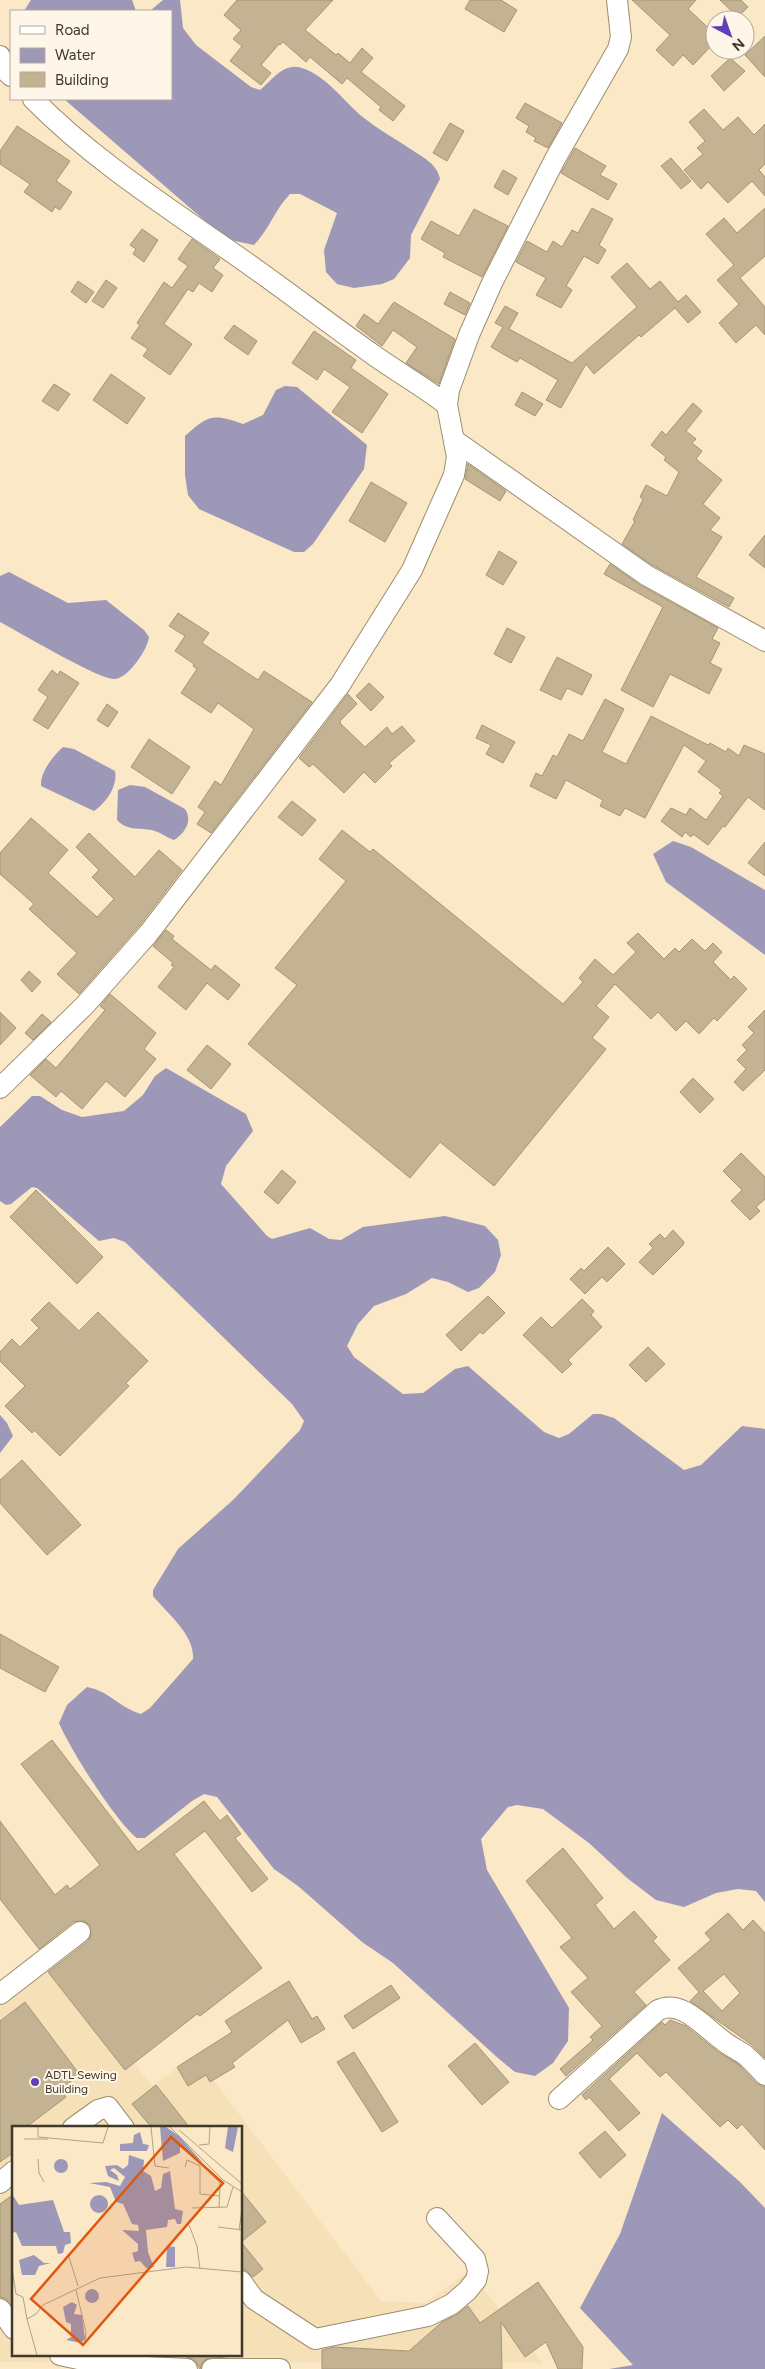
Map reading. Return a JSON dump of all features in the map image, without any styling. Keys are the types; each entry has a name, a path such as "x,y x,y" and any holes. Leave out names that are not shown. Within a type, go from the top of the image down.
{"street":[{"path":"0,1088 85,1005 148,934 340,685 412,570 454,474 457,456 447,405 449,390 469,335 492,284 555,158 618,49 621,37 617,0"},
{"path":"0,56 5,70 10,75"},
{"path":"34,100 66,132 342,333 394,369 426,388 447,405"},
{"path":"454,440 646,575 765,641"},
{"path":"0,1994 80,1932"},
{"path":"559,2099 607,2054 658,2010 664,2007 674,2008 693,2015 724,2042 745,2055 765,2075"},
{"path":"76,2126 98,2110 108,2107 122,2126"},
{"path":"0,2182 12,2173"},
{"path":"242,2282 254,2299 315,2339 428,2316 452,2304 467,2291 476,2280 478,2271 474,2260 437,2218"},
{"path":"0,2309 12,2326"},
{"path":"65,2356 106,2365 188,2369"},
{"path":"212,2369 280,2369"}],"shaded area":[{"path":"53,1958 152,2086 195,2056 381,2301 425,2303 469,2271 543,2363 0,2362 0,2003"}],"water":[{"path":"31,0 132,0 136,10 25,10"},
{"path":"163,0 180,0 183,28 196,45 251,87 260,90 279,73 289,68 302,68 311,72 327,83 364,118 433,165 440,179 411,235 410,258 394,279 382,284 354,288 337,284 326,272 324,250 337,213 300,194 290,194 254,245 226,239 65,100 172,100 172,10 151,10"},
{"path":"285,386 297,387 367,445 364,469 313,544 304,552 294,552 199,509 188,495 185,475 185,436 211,418 225,418 243,424 263,415 276,390"},
{"path":"9,572 68,603 106,600 144,630 149,637 141,656 131,669 119,678 105,677 76,664 0,622 0,576"},
{"path":"63,747 74,749 115,771 115,782 110,794 94,811 41,786 45,770"},
{"path":"130,785 145,787 185,809 188,822 181,834 174,840 155,831 135,829 121,824 117,820 118,790"},
{"path":"673,841 691,847 765,890 765,955 666,882 653,854"},
{"path":"166,1068 246,1114 253,1131 226,1166 221,1184 267,1236 272,1239 310,1228 329,1239 341,1240 363,1227 445,1216 485,1226 498,1240 501,1255 495,1272 479,1288 468,1292 448,1282 432,1278 406,1294 374,1306 358,1324 347,1346 354,1357 403,1394 423,1393 455,1369 468,1366 544,1432 559,1438 569,1434 593,1414 601,1414 614,1418 684,1470 701,1465 742,1426 765,1429 765,1902 756,1891 738,1889 716,1893 684,1907 656,1900 627,1878 589,1843 543,1809 517,1805 508,1807 481,1839 487,1870 569,2008 568,2041 553,2063 535,2076 515,2072 393,1963 362,1942 298,1886 274,1869 217,1797 204,1794 192,1801 145,1838 137,1838 117,1817 94,1784 59,1723 67,1705 87,1687 102,1692 127,1708 141,1714 150,1708 193,1659 190,1641 179,1625 153,1596 153,1590 178,1549 233,1500 300,1430 304,1421 292,1404 125,1242 114,1238 99,1241 37,1188 32,1187 11,1204 6,1205 0,1201 0,1127 32,1096 40,1096 62,1110 82,1117 124,1111 143,1095 155,1076"},
{"path":"0,1415 7,1423 13,1436 0,1453"},
{"path":"662,2113 740,2182 765,2208 765,2369 609,2369 633,2365 580,2308 620,2234"}],"building":[{"path":"237,0 333,0 305,30 336,55 338,53 350,63 362,48 373,58 361,72 405,106 393,121 379,110 381,107 347,78 342,84 310,57 306,62 283,42 279,44 261,65 271,73 261,85 230,61 242,46 233,39 241,30 224,15"},
{"path":"470,0 501,0 517,10 504,32 465,9"},
{"path":"632,0 696,0 688,9 705,25 705,52 693,65 683,55 673,66 656,50 670,35"},
{"path":"720,0 741,0 748,7 745,10 731,10"},
{"path":"765,36 765,77 750,60 755,60 755,46"},
{"path":"728,60 732,60 745,71 724,91 711,76"},
{"path":"525,103 562,123 548,148 534,141 536,138 526,132 529,126 516,118"},
{"path":"704,109 723,130 738,117 754,135 765,124 765,164 759,170 765,177 765,196 752,181 728,203 708,182 701,189 684,170 703,154 697,148 705,141 689,122"},
{"path":"450,123 464,131 447,161 433,153"},
{"path":"17,126 70,161 56,181 72,192 60,210 55,207 52,212 24,192 30,184 0,164 0,151"},
{"path":"575,148 606,166 600,175 617,184 608,200 561,173"},
{"path":"671,158 691,181 681,189 661,166"},
{"path":"503,170 517,178 508,195 494,187"},
{"path":"592,208 613,219 599,245 606,250 598,264 584,256 566,286 572,290 561,308 536,295 546,278 516,262 527,241 547,252 553,241 562,247 572,230 578,233"},
{"path":"765,208 765,256 740,278 765,307 765,335 756,325 736,343 719,323 739,304 717,280 734,265 706,234 724,218 737,233"},
{"path":"474,209 508,226 482,277 443,257 445,253 421,239 431,221 459,236"},
{"path":"142,229 158,240 144,262 133,254 136,249 130,245"},
{"path":"192,239 220,259 213,268 223,275 212,292 199,283 193,292 188,289 164,324 192,344 170,375 143,356 148,349 131,338 140,325 137,323 164,282 172,288 188,266 178,259"},
{"path":"627,263 650,289 660,281 678,302 686,295 701,312 688,323 675,308 641,337 639,335 594,374 586,364 561,408 546,400 558,380 520,358 517,362 491,347 503,327 495,323 505,306 518,313 509,329 572,363 637,307 611,277"},
{"path":"106,280 117,288 103,308 92,301"},
{"path":"78,281 94,292 86,303 71,292"},
{"path":"450,292 470,303 465,315 444,304"},
{"path":"394,302 455,339 439,384 406,363 417,347 393,330 382,346 356,326 364,314 378,324"},
{"path":"234,325 257,341 248,355 224,338"},
{"path":"314,331 356,360 351,368 388,394 362,433 332,412 350,387 324,369 317,380 292,363"},
{"path":"111,374 145,398 127,424 93,400"},
{"path":"54,384 70,394 58,411 42,401"},
{"path":"522,392 543,404 535,416 515,405"},
{"path":"693,403 702,411 686,431 696,439 692,443 702,451 696,459 722,480 703,504 720,518 710,530 722,537 696,577 734,598 729,607 652,565 622,544 635,521 633,520 643,499 640,497 646,485 667,496 679,472 664,460 666,457 651,445 662,431 666,435"},
{"path":"468,464 506,491 500,501 465,479"},
{"path":"371,482 407,503 385,542 349,521"},
{"path":"765,535 765,568 749,555"},
{"path":"499,551 517,562 503,585 486,575"},
{"path":"610,564 640,585 718,628 712,639 720,643 710,663 722,669 709,694 670,674 653,707 621,690 663,607 604,574"},
{"path":"178,613 209,633 202,643 258,680 264,671 312,702 211,833 197,824 205,812 198,807 215,781 221,785 254,729 218,703 211,713 181,693 197,669 193,666 194,664 175,651 185,636 169,626"},
{"path":"507,628 525,637 511,663 494,654"},
{"path":"557,657 592,675 582,695 567,688 561,700 540,690"},
{"path":"52,670 58,675 60,671 79,683 48,729 33,720 48,697 38,690"},
{"path":"369,683 384,697 371,711 356,696"},
{"path":"348,694 357,704 340,721 365,747 387,727 392,734 402,726 415,741 389,763 392,766 375,783 364,772 344,793 313,764 309,767 299,758"},
{"path":"605,699 624,709 602,752 626,764 651,716 726,752 728,748 739,756 744,745 765,754 765,810 748,797 725,827 723,826 708,845 693,834 691,837 685,832 682,837 661,821 671,808 686,815 690,808 706,820 723,796 719,793 722,790 698,772 706,761 684,745 645,818 625,808 620,816 600,806 603,800 566,780 556,799 530,786 536,773 542,776 553,755 557,757 569,734 583,741"},
{"path":"107,704 118,712 108,727 97,720"},
{"path":"482,725 515,742 503,763 486,754 491,745 476,738"},
{"path":"149,739 190,767 172,794 131,767"},
{"path":"292,801 316,820 302,836 278,817"},
{"path":"31,818 68,850 48,873 97,917 114,899 92,877 99,870 76,847 89,833 135,877 159,850 182,870 139,926 79,994 57,974 77,953 29,909 34,904 0,874 0,853"},
{"path":"342,830 370,852 373,849 563,1004 583,982 579,978 595,959 613,975 636,952 627,943 638,933 664,959 675,948 679,952 692,939 705,951 713,943 722,952 713,962 731,980 734,976 747,989 717,1021 714,1018 699,1034 686,1021 676,1031 658,1012 651,1019 615,984 596,1006 609,1017 592,1038 606,1049 494,1186 440,1142 410,1178 248,1044 297,985 275,968 346,881 319,859"},
{"path":"765,842 765,876 748,863"},
{"path":"166,930 174,936 172,939 211,970 215,965 240,985 228,1000 207,983 186,1010 158,987 174,967 171,965 173,963 153,946"},
{"path":"29,971 41,982 32,992 21,980"},
{"path":"110,994 156,1033 144,1049 156,1059 125,1097 106,1081 82,1109 61,1091 56,1097 30,1075 46,1059 56,1068 105,1010 100,1006"},
{"path":"765,1010 765,1070 743,1091 734,1082 746,1069 737,1060 747,1050 742,1045 754,1033 748,1027"},
{"path":"0,1012 16,1028 0,1045"},
{"path":"42,1014 51,1022 33,1040 25,1033"},
{"path":"207,1045 231,1064 211,1089 187,1070"},
{"path":"693,1078 714,1099 700,1113 680,1092"},
{"path":"741,1153 765,1177 765,1199 756,1207 760,1211 750,1220 731,1201 742,1190 723,1171"},
{"path":"282,1170 296,1182 278,1204 264,1192"},
{"path":"36,1190 103,1257 77,1284 10,1217"},
{"path":"673,1230 684,1242 683,1245 653,1275 639,1262 653,1248 649,1244 660,1234 665,1239"},
{"path":"608,1247 625,1264 607,1282 602,1277 585,1294 570,1279 581,1268 584,1271"},
{"path":"488,1296 505,1313 483,1334 480,1332 461,1351 446,1335"},
{"path":"582,1299 594,1311 591,1315 602,1327 568,1360 572,1364 562,1373 523,1335 541,1317 552,1328"},
{"path":"49,1302 79,1331 98,1312 148,1361 126,1383 129,1386 60,1456 34,1430 32,1433 5,1406 25,1386 0,1361 0,1352 12,1339 20,1347 39,1328 31,1320"},
{"path":"648,1347 665,1364 646,1382 629,1365"},
{"path":"22,1460 81,1525 47,1555 0,1503 0,1480"},
{"path":"0,1634 59,1667 45,1692 0,1668"},
{"path":"52,1740 138,1852 204,1801 220,1821 227,1815 241,1834 235,1838 268,1879 252,1892 205,1831 174,1854 262,1968 200,2016 197,2014 125,2070 48,1972 88,1941 91,1936 90,1925 84,1921 73,1922 39,1949 0,1899 0,1821 55,1895 67,1885 70,1889 100,1865 21,1764"},
{"path":"563,1848 603,1898 595,1905 614,1929 634,1911 657,1937 653,1941 670,1960 634,1992 646,2005 566,2076 560,2069 593,2040 590,2037 602,2026 571,1992 588,1978 560,1947 572,1938 526,1881"},
{"path":"728,1913 743,1930 753,1920 765,1933 765,2058 752,2045 690,2001 699,1992 678,1968 711,1940 705,1933","holes":["724,1974 740,1993 722,2011 703,1991"]},
{"path":"289,1981 312,2019 317,2016 325,2029 301,2043 288,2020 232,2063 235,2067 210,2082 206,2075 188,2086 177,2067 232,2032 225,2021"},
{"path":"391,1985 400,1998 353,2029 344,2016"},
{"name":"ADTL Sewing Building","path":"25,2002 80,2075 60,2089 66,2097 28,2126 12,2126 12,2153 0,2162 0,2021"},
{"path":"670,2020 686,2026 718,2052 738,2064 757,2084 765,2087 765,2150 742,2124 737,2129 728,2120 720,2127 666,2072 660,2077 637,2053 609,2079 640,2113 619,2131 589,2097 586,2100 582,2095 662,2022 665,2025"},
{"path":"475,2043 509,2082 482,2105 448,2066"},
{"path":"354,2052 398,2122 382,2132 337,2062"},
{"path":"156,2085 188,2126 150,2126 132,2104"},
{"path":"605,2131 626,2155 600,2178 579,2153"},
{"path":"242,2192 266,2222 242,2241"},
{"path":"12,2195 12,2306 5,2298 0,2297 0,2204"},
{"path":"242,2243 263,2269 253,2277 246,2270 242,2269"},
{"path":"538,2282 583,2347 582,2369 558,2369 546,2342 525,2357 501,2322 502,2369 322,2369 322,2350 334,2347 409,2351 442,2322 458,2314 468,2306 480,2323"},
{"path":"184,2356 232,2356 207,2359 202,2363 200,2369 194,2359"}],"place":[{"name":"ADTL Sewing Building","path":"35,2082"}]}
